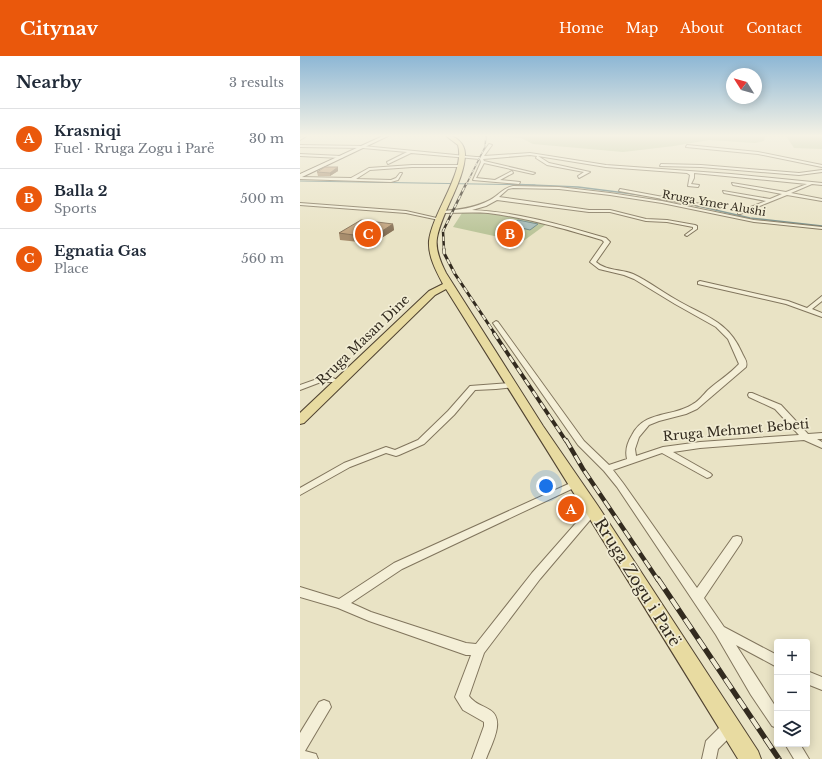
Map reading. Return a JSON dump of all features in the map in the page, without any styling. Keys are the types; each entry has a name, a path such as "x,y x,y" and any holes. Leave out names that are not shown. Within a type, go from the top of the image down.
{"main road":[{"path":"300,177 319,168"},
{"name":"Rruga Zogu i Parë","path":"459,168 435,229 433,241 435,254 440,269 511,385 574,484 593,510 750,759"},
{"path":"427,294 440,269"},
{"path":"427,294 443,293 450,287"},
{"name":"Rruga Masan Dine","path":"300,411 427,294 450,287"},
{"name":"Rruga Masan Dine","path":"300,420 427,294"}],"street":[{"path":"351,180 369,169 386,168"},
{"path":"479,168 474,179 574,185 620,190 779,220"},
{"path":"513,168 533,173"},
{"path":"568,168 588,172 579,177"},
{"path":"636,168 822,184"},
{"path":"728,168 799,174 822,171"},
{"path":"495,181 512,172"},
{"path":"689,172 692,174 689,185 698,186"},
{"path":"300,177 391,181 397,179 401,174"},
{"path":"304,183 328,183"},
{"path":"740,213 811,183"},
{"path":"733,184 822,200"},
{"name":"Rruga Ymer Alushi","path":"442,212 466,211 490,203 507,188 559,188 662,202 754,221 822,228"},
{"path":"724,192 769,200"},
{"path":"495,198 589,211 610,211 646,220 667,220 695,226 695,229 687,235"},
{"path":"300,204 406,212 439,219"},
{"path":"466,211 488,212 550,223 604,239 607,242 593,262 594,264 602,268 628,274 647,283 667,297 724,330 733,340 743,362 743,366 713,389 694,407 678,415 648,421 634,437 630,455 632,459"},
{"path":"700,283 788,303 822,315"},
{"path":"808,310 822,298"},
{"path":"496,323 580,443 607,469 620,485 720,631 774,717"},
{"path":"300,388 320,380 333,380"},
{"path":"300,492 347,465 386,450 396,453 421,442 451,413 473,388 511,385"},
{"path":"752,395 783,410 807,438 822,445"},
{"name":"Rruga Mehmet Bebeti","path":"607,469 632,459 663,450 700,445 822,436"},
{"path":"663,450 707,475"},
{"path":"340,604 398,566 574,484"},
{"path":"479,759 491,726 491,719 487,715 464,704 462,697 479,650 536,576 593,510"},
{"path":"697,598 737,540"},
{"path":"300,592 340,604 369,616 466,649 479,650"},
{"path":"720,631 774,659"},
{"path":"810,678 822,684"},
{"path":"300,746 324,707"},
{"path":"709,759 711,746 730,727"},
{"path":"794,747 802,759"},
{"path":"300,757 311,759"}],"green space":[{"path":"462,213 487,213 548,223 522,242 453,227"}],"water":[{"path":"518,220 538,224 530,230 509,225"}],"building":[{"path":"324,168 337,168 330,173 317,172"},
{"path":"361,220 393,224 379,233 375,232 368,237 339,233"},
{"path":"574,501 578,508 568,511 564,503"}],"waterway":[{"path":"300,181 529,185"},
{"path":"508,184 529,185"},
{"path":"529,185 535,185"},
{"path":"529,185 578,187 649,196"},
{"path":"685,203 750,218 822,226"}],"railway":[{"path":"466,185 475,168"},
{"path":"444,250 443,231 466,184"},
{"path":"444,250 444,253 455,274 495,334"},
{"path":"494,333 566,441"},
{"path":"566,440 583,469 658,580"},
{"path":"658,579 779,759"}],"place":[{"name":"Egnatia Gas","path":"368,234"},
{"name":"Balla 2","path":"510,234"},
{"name":"Krasniqi","path":"571,509"}]}
